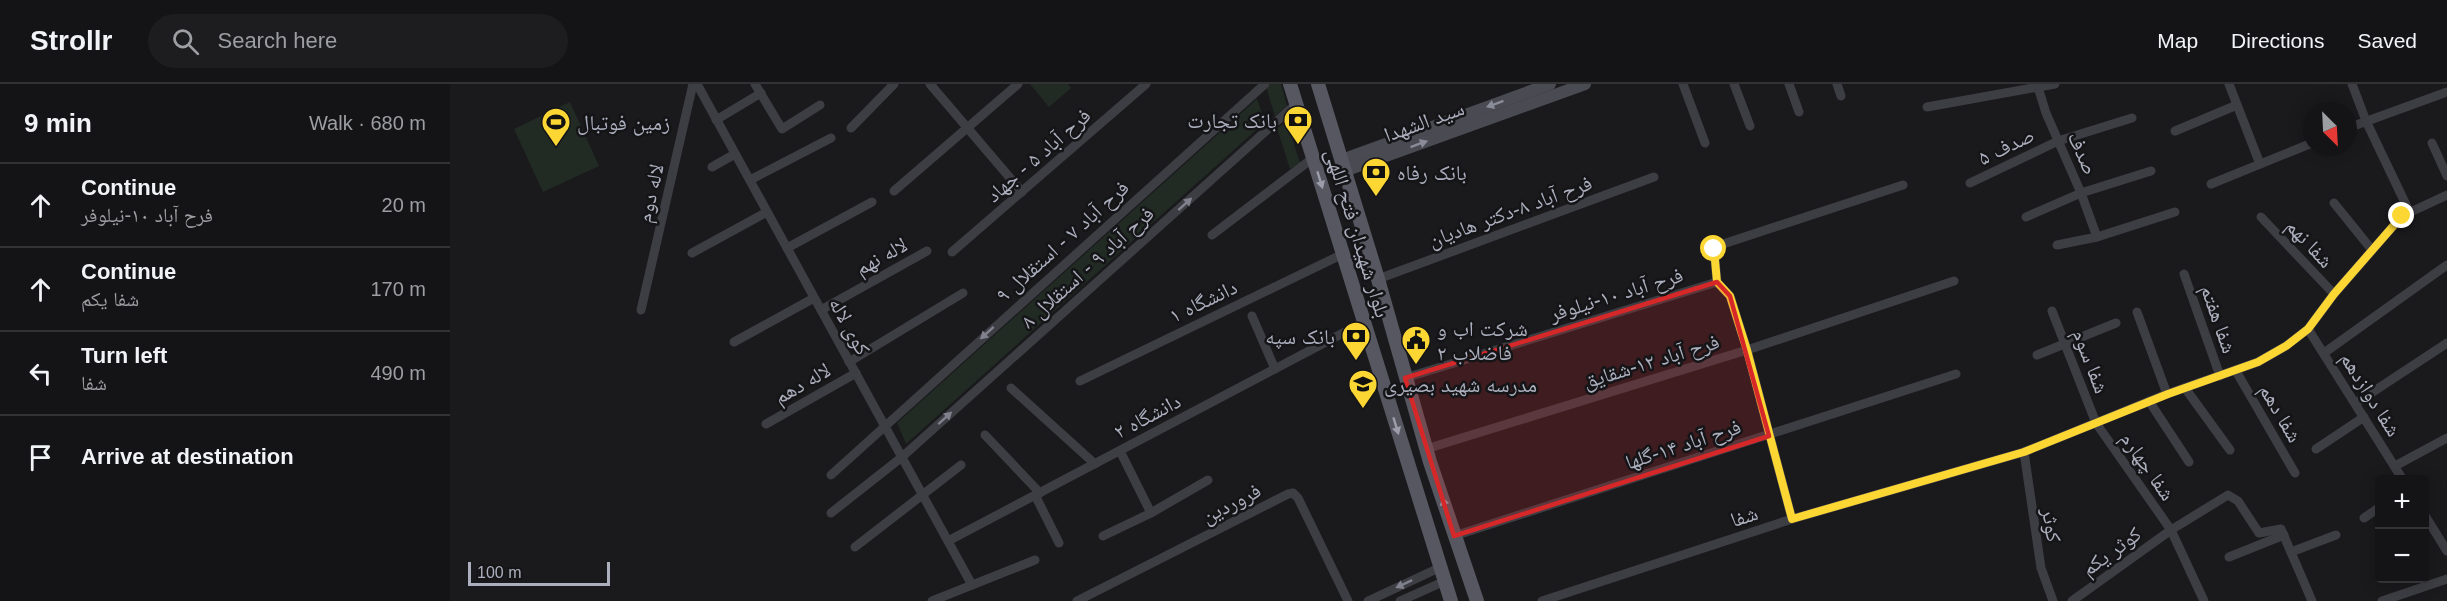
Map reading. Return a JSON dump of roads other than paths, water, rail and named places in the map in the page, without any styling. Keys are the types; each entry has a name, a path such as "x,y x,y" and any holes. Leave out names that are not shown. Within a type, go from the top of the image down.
{"main road":[{"name":"بلوار شهیدان فتح اللهی","path":"1290,84 1451,601"},
{"name":"بلوار شهیدان فتح اللهی","path":"1318,84 1378,279 1426,449 1478,601"}],"street":[{"name":"کوی لاله","path":"694,84 717,120 972,585"},
{"name":"لاله دوم","path":"641,310 694,84"},
{"path":"755,84 782,129 820,105"},
{"path":"851,128 894,84"},
{"path":"930,84 1022,192"},
{"path":"894,191 1018,84"},
{"name":"فرح آباد ۵ - جهاد","path":"952,252 1146,84"},
{"name":"فرح آباد ۷ - استقلال ۹","path":"831,475 1265,84"},
{"name":"سید الشهدا","path":"1343,165 1550,84"},
{"name":"سید الشهدا","path":"1365,157 1585,84"},
{"path":"1683,84 1705,143"},
{"path":"1734,84 1750,126"},
{"path":"1789,84 1799,112"},
{"path":"1838,84 1841,96"},
{"path":"1927,107 2055,84"},
{"path":"2229,84 2260,164"},
{"path":"2352,84 2366,121 2409,211"},
{"name":"صدف","path":"2037,86 2097,237"},
{"path":"2357,124 2447,92"},
{"path":"717,120 761,93"},
{"name":"فرح آباد ۹ - استقلال ۸","path":"831,513 902,457 1296,104"},
{"path":"2175,130 2237,105"},
{"name":"صدف ۵","path":"1970,183 2058,141 2132,118"},
{"path":"750,180 831,138"},
{"path":"2432,142 2447,176"},
{"path":"2211,184 2303,146"},
{"path":"712,167 735,154"},
{"path":"1212,235 1313,158"},
{"path":"2026,217 2081,193 2151,171"},
{"name":"فرح آباد ۸-دکتر هادیان","path":"1378,279 1654,177"},
{"path":"1792,519 1747,350 1730,296 1717,282 1714,249 1717,246 1904,185"},
{"name":"شفا","path":"1542,601 1792,519 2024,452 2149,401 2235,371 2286,346 2308,329 2334,294 2402,216 2447,195"},
{"path":"787,249 872,202"},
{"path":"2334,203 2372,250"},
{"path":"692,254 767,212"},
{"path":"2057,245 2097,237 2175,212"},
{"name":"شفا نهم","path":"2260,217 2334,294"},
{"name":"لاله نهم","path":"820,310 927,251"},
{"name":"دانشگاه ۱","path":"1080,381 1343,254"},
{"path":"2325,353 2447,265"},
{"name":"شفا هفتم","path":"2184,274 2220,376"},
{"name":"فرح آباد ۱۲-شقایق","path":"1426,449 1747,350 1954,281"},
{"name":"فرح آباد ۱۰-نیلوفر","path":"1405,378 1717,282"},
{"path":"849,362 963,293"},
{"path":"734,342 814,298"},
{"name":"شفا سوم","path":"2052,312 2096,423"},
{"path":"2138,312 2168,394"},
{"path":"1252,315 1275,369"},
{"name":"دانشگاه ۲","path":"948,541 1364,322"},
{"path":"2037,355 2116,323"},
{"name":"شفا دوازدهم","path":"2308,329 2400,475"},
{"path":"2356,403 2447,343"},
{"name":"شفا دهم","path":"2235,371 2295,473"},
{"name":"لاله دهم","path":"766,424 856,373"},
{"name":"فرح آباد ۱۴-گلها","path":"1454,536 1956,374"},
{"path":"1011,388 1095,464"},
{"path":"2185,388 2230,450"},
{"path":"2149,401 2189,462"},
{"path":"2316,449 2364,417"},
{"name":"شفا چهارم","path":"2096,423 2171,530 2204,601"},
{"path":"985,435 1037,494 1059,543"},
{"path":"2395,466 2447,438"},
{"path":"1120,451 1151,513"},
{"name":"کوثر","path":"2024,452 2041,568 2053,601"},
{"path":"855,547 921,493 961,465"},
{"path":"1102,536 1151,513 1208,480"},
{"name":"فروردین","path":"1077,601 1293,493 1298,498 1348,601"},
{"name":"شفا چهارم","path":"2171,530 2228,495 2238,501 2259,533 2279,529 2284,535"},
{"path":"2364,518 2375,510"},
{"path":"2429,522 2447,551"},
{"name":"کوثر یکم","path":"2072,601 2171,530"},
{"path":"2229,557 2284,535 2312,601"},
{"path":"2291,552 2336,535"},
{"path":"932,601 1035,560"},
{"path":"1368,601 1443,574"},
{"path":"1400,601 1443,574"},
{"path":"2382,601 2447,579"},
{"path":"2414,590 2418,601"}],"place":[{"name":"بانک تجارت","path":"1298,146"},
{"name":"زمین فوتبال","path":"556,148"},
{"name":"بانک رفاه","path":"1376,198"},
{"name":"بانک سپه","path":"1356,362"},
{"name":"شرکت اب و فاضلاب ۲","path":"1416,366"},
{"name":"مدرسه شهید بصیری","path":"1363,410"}]}
